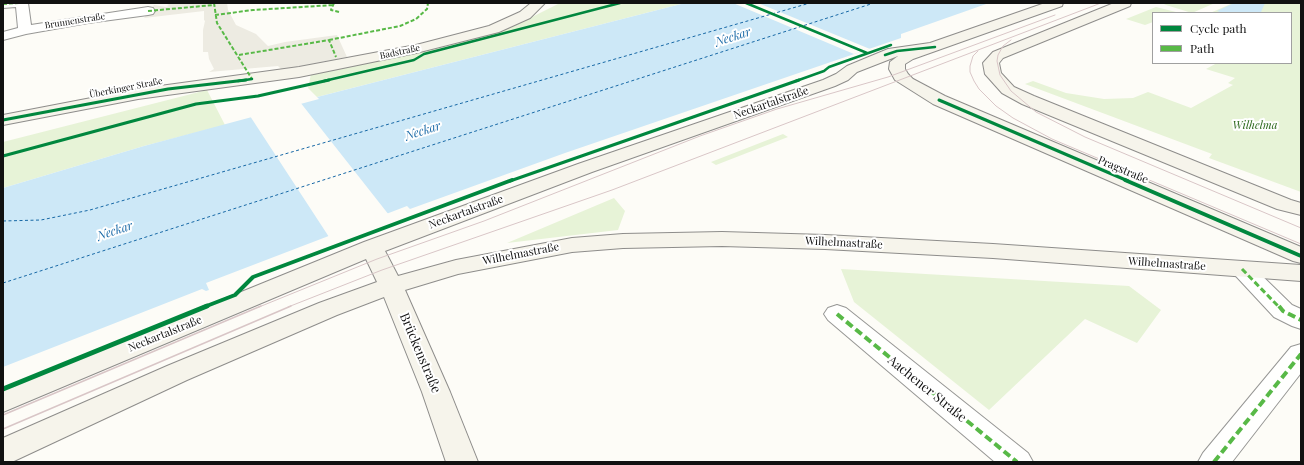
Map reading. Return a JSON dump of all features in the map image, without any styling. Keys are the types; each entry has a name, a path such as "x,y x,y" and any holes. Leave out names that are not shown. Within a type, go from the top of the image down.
{"main road":[{"name":"Badstraße","path":"252,79 339,65 416,49 479,33 508,23 525,15 539,3"},
{"name":"Neckartalstraße","path":"899,61 908,56 1057,3"},
{"path":"1125,3 998,55 991,63 991,71 996,79 1008,90 1088,125 1295,209"},
{"name":"Neckartalstraße","path":"3,401 585,168 829,83 842,77 852,69 893,52 935,47"},
{"name":"Pragstraße","path":"899,61 897,68 903,79 939,100 1301,256"},
{"name":"Überkinger Straße","path":"3,120 168,89 252,79"},
{"name":"Wilhelmastraße","path":"390,286 456,267 522,253 572,245 631,241 722,239 825,242 993,251 1301,274"},
{"name":"Brückenstraße","path":"375,253 436,392 462,462"},
{"path":"3,452 176,373 328,308 390,286"}],"street":[{"path":"3,4 19,3"},
{"path":"22,3 25,30"},
{"name":"Brunnenstraße","path":"3,36 25,30 88,19 148,11"},
{"path":"1242,269 1283,311 1301,320"},
{"name":"Aachener Straße","path":"837,314 1017,462"},
{"path":"1214,462 1301,354"}],"green space":[{"path":"560,3 685,3 317,97 308,88 311,74 451,45 512,27"},
{"path":"1215,3 1194,12 1189,12 1164,4"},
{"name":"Wilhelma","path":"1233,3 1301,3 1301,192 1209,158 1212,154 1025,84 1033,81 1066,93 1104,99 1133,98 1148,92 1191,108 1233,85 1228,83 1235,78 1206,69 1215,64 1292,64 1292,12 1212,12"},
{"path":"1156,7 1176,12 1152,12 1152,22 1145,25 1126,19"},
{"path":"207,90 225,125 144,146 3,188 3,142"},
{"path":"783,134 788,137 716,165 711,162"},
{"path":"614,198 625,211 618,230 507,243"},
{"path":"841,269 1129,286 1161,310 1137,343 1085,319 989,410 854,302"}],"shaded area":[{"path":"171,3 227,3 228,10 236,25 256,34 268,46 285,42 337,35 347,57 282,70 278,66 209,72 214,69 209,59 208,52 203,52 203,30 205,21 204,11 144,18 154,5 166,7"}],"water":[{"name":"Neckar","path":"685,3 989,3 901,34 901,38 565,153 410,209 407,206 206,283 209,290 206,291 202,289 3,367 3,188 144,146 319,99 317,97"},
{"path":"1234,3 1265,3 1261,12 1217,11"}],"pier":[{"path":"733,3 758,3 870,49 854,54"},
{"path":"300,102 389,215 329,237 250,116"}],"ferry route":[{"path":"3,221 41,220 90,210 810,3"},
{"path":"3,283 874,3"}],"tram line":[{"path":"288,307 382,270 612,190 1101,3"},
{"path":"259,307 377,259 484,221 700,136 777,109 888,77 1055,15"},
{"path":"1011,40 1003,46 998,55 997,61 1000,75 1011,91 1036,112 1085,137 1301,228"},
{"path":"978,51 973,56 970,66 970,72 974,81 979,89 996,106 1013,118 1052,139 1301,244"},
{"path":"3,415 261,306"},
{"path":"3,429 291,306"}],"marked path":[{"path":"3,4 19,3"},
{"path":"214,3 217,23 252,79"},
{"path":"334,3 331,10 339,12"},
{"path":"329,40 400,26 416,19 427,9 428,3"},
{"path":"148,11 214,5"},
{"path":"215,15 253,10 333,5"},
{"path":"239,55 329,40 336,57"},
{"path":"1242,269 1283,311 1301,320"},
{"path":"837,314 1017,462"},
{"path":"1214,462 1301,354"}],"cycle path":[{"path":"3,156 196,104 258,96 414,60 424,54 620,3"},
{"path":"746,3 867,53"},
{"path":"3,389 235,295 253,277 573,158 824,71 829,67 891,45"},
{"path":"885,55 897,51 935,47"},
{"path":"3,120 168,89 252,79"},
{"path":"939,100 1301,256"}]}
